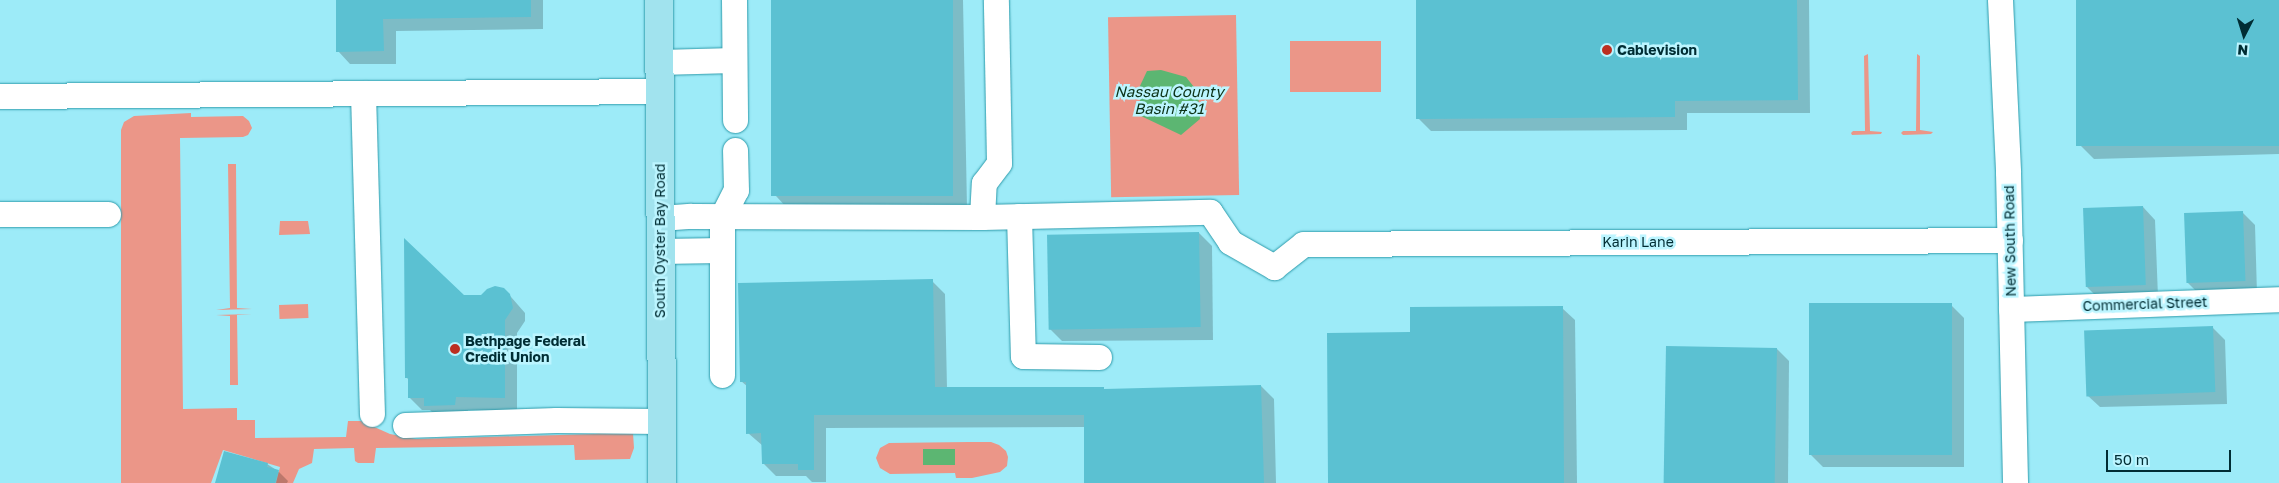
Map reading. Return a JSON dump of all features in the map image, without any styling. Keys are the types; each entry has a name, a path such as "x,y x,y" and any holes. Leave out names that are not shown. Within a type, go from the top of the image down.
{"main road":[{"name":"South Oyster Bay Road","path":"659,0 662,483"}],"street":[{"path":"734,0 735,120"},
{"path":"982,216 984,184 999,163 996,0"},
{"name":"New South Road","path":"2000,0 2010,240 2015,483"},
{"path":"659,62 734,60"},
{"path":"0,96 659,91"},
{"path":"363,93 372,414"},
{"path":"722,375 722,217 736,190 735,150"},
{"name":"Karin Lane","path":"1019,216 1210,212 1230,242 1274,267 1303,244 2010,240"},
{"path":"0,214 108,214"},
{"path":"660,218 1019,216 1023,356 1099,358"},
{"path":"660,251 722,250"},
{"name":"Commercial Street","path":"2011,309 2279,299"},
{"path":"405,425 662,421"}],"shaded area":[{"path":"1236,15 1239,195 1111,197 1108,17"},
{"path":"1290,41 1381,41 1381,92 1290,92"},
{"path":"1868,54 1870,131 1882,132 1881,134 1852,135 1853,131 1865,131 1864,56"},
{"path":"1917,54 1920,56 1920,130 1933,132 1931,134 1903,135 1901,133 1903,131 1916,131"},
{"path":"191,113 191,117 243,116 249,121 252,128 248,135 243,137 180,138 183,409 237,408 237,420 255,420 255,438 346,437 348,421 361,421 390,434 416,439 594,434 613,430 633,433 634,448 630,459 575,460 574,445 376,448 374,463 358,463 355,461 354,448 314,449 312,463 299,469 293,483 276,483 280,467 223,450 211,483 121,483 121,130 124,122 134,116"},
{"path":"228,164 236,164 237,308 252,309 216,310 230,308"},
{"path":"280,221 308,221 310,234 279,235"},
{"path":"308,304 308,318 279,319 279,305"},
{"path":"252,314 237,315 238,385 230,385 230,316 216,315"},
{"path":"991,442 999,445 1006,451 1008,457 1007,466 1000,472 972,478 956,478 955,473 890,474 880,468 876,458 880,448 889,443"}],"water":[{"name":"Nassau County Basin #31","path":"1161,70 1186,77 1198,92 1200,119 1181,135 1141,116 1139,88 1147,71"},
{"path":"923,449 955,449 955,465 923,465"}],"building":[{"path":"336,0 531,0 531,17 383,19 384,51 336,52"},
{"path":"771,0 953,0 953,196 771,196"},
{"name":"Cablevision","path":"1416,0 1797,0 1798,100 1675,101 1675,117 1416,119"},
{"path":"2076,0 2279,0 2279,146 2076,146"},
{"path":"2143,206 2146,285 2086,287 2083,208"},
{"path":"2243,211 2245,281 2186,283 2184,213"},
{"path":"1199,232 1201,327 1049,330 1047,235"},
{"name":"Bethpage Federal Credit Union","path":"404,238 464,295 481,295 487,289 495,286 504,288 510,294 513,308 505,320 505,398 456,397 455,405 424,406 424,398 408,398 408,378 405,378"},
{"path":"933,279 935,387 1104,387 1104,389 1261,385 1264,483 1084,483 1084,415 814,415 814,470 798,470 798,464 762,464 761,433 746,434 746,382 740,382 738,283"},
{"path":"1809,303 1952,303 1952,455 1809,455"},
{"path":"1563,306 1564,483 1328,483 1327,333 1410,332 1410,307"},
{"path":"2213,326 2215,392 2086,396 2084,331"},
{"path":"1666,346 1777,348 1775,483 1664,483"},
{"path":"224,451 268,463 267,467 279,470 275,483 215,483"}],"place":[{"name":"Cablevision","path":"1607,50"},
{"name":"Bethpage Federal Credit Union","path":"455,349"}]}
